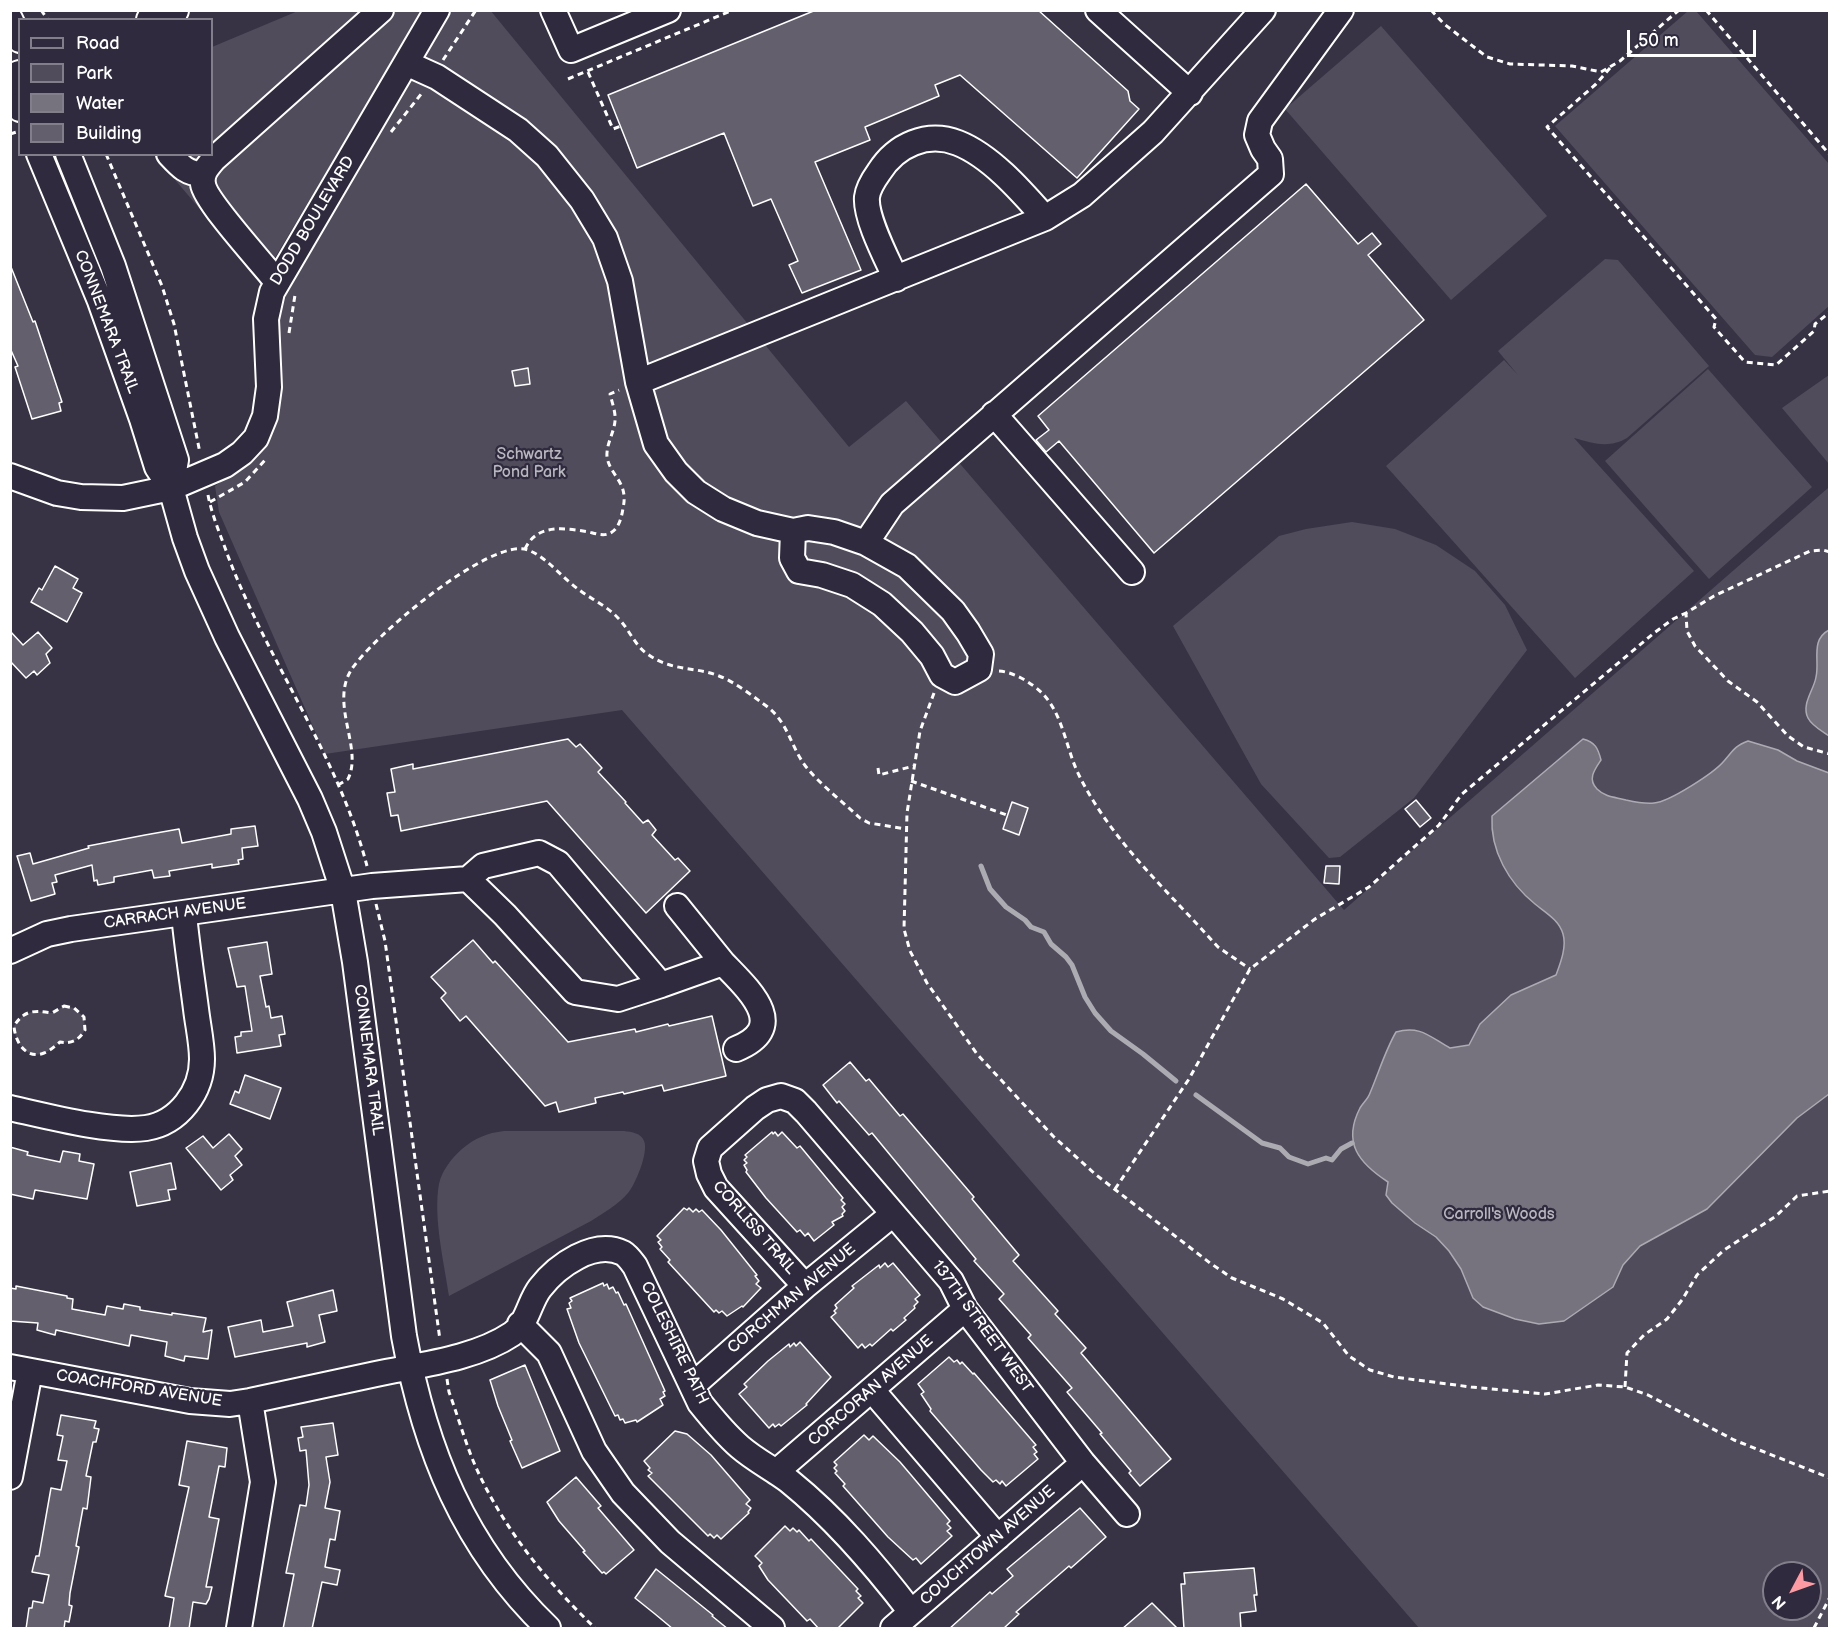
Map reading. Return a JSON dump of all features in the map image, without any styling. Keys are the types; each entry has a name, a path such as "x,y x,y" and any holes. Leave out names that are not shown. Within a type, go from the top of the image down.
{"main road":[{"path":"156,18 173,10"}],"street":[{"path":"286,288 211,202 202,183 203,174 214,159 381,10"},
{"name":"DODD BOULEVARD","path":"10,476 57,493 92,498 140,496 171,488 225,465 242,453 256,438 265,416 269,387 266,319 272,291 286,288 406,63 437,10"},
{"path":"553,10 571,50 668,10"},
{"path":"1098,10 1190,93"},
{"path":"638,382 1045,218 1082,195 1153,132 1263,10"},
{"path":"866,543 892,504 1271,174 1270,159 1257,135 1260,121 1341,10"},
{"path":"10,19 18,36"},
{"path":"406,63 433,76 518,130 547,156 582,200 605,238 620,281 638,382 656,444 676,472 696,492 723,509 757,523 794,531 808,528 834,532 866,543 907,566 953,611 981,654 979,669 955,682 942,675 932,656 912,632 882,604 852,585 822,575 799,571 792,558 794,531"},
{"path":"10,88 18,105"},
{"path":"896,279 875,231 867,196 873,180 882,167 893,154 906,145 926,139 942,138 960,144 978,154 1004,176 1045,218"},
{"name":"CONNEMARA TRAIL","path":"40,156 105,312 157,467 171,488 185,538 206,592 310,799 324,832 343,891 357,974 404,1336 430,1444 454,1500 492,1564 513,1592 548,1629"},
{"name":"CONNEMARA TRAIL","path":"69,156 113,266 176,460 171,488"},
{"path":"172,156 183,169 194,174 203,174"},
{"path":"994,414 1132,572"},
{"path":"661,985 558,863 539,853 483,866 468,879 505,915 575,992 618,999 661,985 723,963"},
{"name":"CARRACH AVENUE","path":"10,951 47,934 71,929 343,891 468,879"},
{"path":"677,906 760,1005 764,1018 758,1034 751,1043 736,1049"},
{"path":"10,1108 92,1124 134,1129 148,1128 162,1123 185,1106 198,1084 202,1059 184,914"},
{"name":"137TH STREET WEST","path":"781,1096 795,1101 806,1112 951,1281 965,1309 1083,1463 1127,1514"},
{"name":"CORLISS TRAIL","path":"781,1096 767,1100 732,1128 710,1148 706,1161 716,1188 805,1286"},
{"name":"CORCHMAN AVENUE","path":"692,1386 805,1286 893,1214"},
{"name":"COLESHIRE PATH","path":"410,1368 459,1356 513,1333 529,1312 538,1290 549,1278 579,1256 607,1249 625,1254 636,1266 646,1285 700,1403 741,1448 789,1481 854,1543 911,1612"},
{"name":"CORCORAN AVENUE","path":"776,1472 965,1309"},
{"path":"520,1324 549,1353 594,1451 623,1493 670,1542 772,1629"},
{"name":"COACHFORD AVENUE","path":"20,1369 190,1401 230,1404 410,1368"},
{"path":"10,1477 20,1369"},
{"path":"872,1389 998,1537"},
{"path":"239,1629 263,1482 250,1401"},
{"name":"COUCHTOWN AVENUE","path":"893,1629 1083,1463"}],"path":[{"path":"386,139 417,100 476,10"},
{"path":"568,79 734,10"},
{"path":"1431,10 1444,24 1487,57 1510,64 1572,66 1601,72 1610,68"},
{"path":"1679,10 1610,68 1596,84 1547,127 1716,319 1714,327 1745,362 1776,365 1814,332 1815,324 1830,312"},
{"path":"1706,10 1830,155"},
{"path":"588,72 613,129 621,126"},
{"path":"286,288 289,342"},
{"path":"525,549 529,538 537,532 564,529 602,535 616,529 624,502 623,490 618,477 608,462 607,452 616,420 610,394"},
{"path":"210,502 245,482 261,467 273,450"},
{"path":"338,785 348,778 352,764 344,700 348,675 355,663 387,631 437,589 493,556 525,549 543,558 567,581 616,616 634,641 649,656 675,668 718,676 775,712 808,770 860,818 869,823 906,829"},
{"path":"1115,1189 1189,1079 1250,969 1315,919 1369,887 1439,825 1462,794 1672,619 1714,596 1810,551 1830,552"},
{"path":"1686,613 1687,631 1695,646 1728,681 1757,702 1788,736 1804,747 1830,754"},
{"path":"979,669 1005,671 1042,693 1052,705 1074,765 1092,800 1132,856 1218,947 1250,969"},
{"path":"942,675 920,731 911,781 906,829 904,929 910,951 927,982 977,1054 1053,1136 1115,1189 1209,1263 1232,1278 1283,1299 1323,1323 1350,1356 1370,1370 1394,1377 1444,1384 1545,1394 1598,1385 1625,1387 1648,1395 1734,1440 1830,1478"},
{"path":"878,768 879,775 914,766"},
{"path":"911,781 1007,815"},
{"path":"64,1006 74,1008 84,1017 85,1030 78,1039 66,1043 60,1042 41,1054 28,1053 13,1037 14,1026 19,1018 33,1010 52,1013 64,1006"},
{"path":"1625,1387 1627,1353 1644,1335 1666,1319 1682,1300 1697,1275 1724,1250 1776,1216 1797,1196 1830,1191"},
{"path":"1814,1629 1830,1597"}],"green space":[{"path":"490,10 849,447 906,401 1344,910 1828,488 1830,489 1830,1621 1827,1628 1419,1628 622,710 325,754 219,512 215,486 257,454 278,408 281,370 278,325 291,277 448,11"},
{"path":"298,11 423,11 261,281 155,156 213,156 213,47"},
{"path":"1688,11 1696,11 1829,164 1829,306 1772,357 1755,355 1555,126"},
{"path":"1381,26 1547,216 1451,300 1285,109"},
{"path":"1605,259 1618,260 1709,366 1627,438 1607,444 1574,438 1694,571 1575,678 1386,466 1504,360 1518,375 1498,351"},
{"path":"1708,369 1812,487 1709,579 1605,461"},
{"path":"1829,375 1829,464 1782,408"},
{"path":"1352,522 1395,529 1436,545 1475,571 1505,605 1527,650 1414,798 1340,857 1329,858 1261,784 1173,626 1279,536"},
{"path":"64,1006 74,1008 84,1017 85,1030 72,1042 60,1042 44,1053 38,1055 27,1052 19,1043 15,1032 14,1026 18,1021 30,1012 52,1013"},
{"path":"504,1131 627,1131 643,1138 645,1153 631,1189 615,1205 591,1221 449,1296 438,1225 440,1179 451,1160 467,1145 492,1133"}],"water":[{"path":"1829,630 1829,736 1810,721 1806,708 1816,677 1818,645 1823,634"},
{"path":"1583,739 1593,744 1600,756 1601,760 1592,778 1597,789 1603,794 1640,803 1661,801 1691,786 1724,761 1736,747 1748,741 1778,750 1797,761 1829,773 1829,1094 1797,1118 1707,1209 1640,1246 1623,1265 1613,1287 1564,1321 1539,1324 1515,1319 1483,1307 1473,1298 1461,1269 1449,1251 1436,1237 1392,1203 1386,1195 1388,1182 1369,1167 1356,1151 1353,1132 1360,1108 1369,1095 1396,1032 1418,1031 1450,1048 1469,1045 1480,1024 1511,995 1556,975 1564,950 1561,929 1552,917 1526,896 1509,876 1494,842 1492,816"}],"building":[{"path":"816,10 1038,10 1128,91 1130,101 1139,109 1077,178 960,75 935,85 939,96 865,127 870,140 815,162 861,270 802,293 789,265 798,261 771,199 753,206 724,133 637,168 608,95"},
{"path":"1306,184 1358,244 1372,233 1381,244 1368,255 1424,320 1154,553 1059,441 1046,452 1036,440 1049,430 1038,416"},
{"path":"11,267 33,322 35,321 62,402 59,403 61,411 32,419 15,367 18,366 10,348"},
{"path":"528,368 530,384 515,386 512,371"},
{"path":"55,566 78,579 73,588 82,593 67,622 31,602 39,588 42,590"},
{"path":"10,631 23,645 38,632 52,648 46,654 50,663 37,675 34,671 26,678 10,661"},
{"path":"568,739 576,747 580,744 602,768 598,772 625,803 643,823 648,820 656,830 652,835 675,860 678,858 690,871 646,913 547,801 401,831 398,815 391,816 387,793 395,792 391,769 413,764 413,769"},
{"path":"1416,800 1431,818 1420,827 1405,809"},
{"path":"1012,802 1028,808 1019,835 1003,829"},
{"path":"255,826 258,846 242,848 243,859 238,860 239,864 212,868 212,864 169,871 170,876 154,878 152,870 114,877 114,882 98,885 97,880 94,881 92,865 55,875 57,882 52,883 55,894 31,901 17,856 30,853 33,864 89,848 88,846 179,829 182,843 231,834 231,829"},
{"path":"1326,866 1340,866 1339,884 1324,883"},
{"path":"473,940 568,1042 635,1029 636,1032 712,1016 726,1076 664,1091 662,1085 595,1098 596,1103 559,1112 556,1102 545,1106 466,1016 460,1021 441,998 446,993 431,977"},
{"path":"267,942 272,974 260,976 266,1007 269,1006 271,1018 282,1016 285,1034 279,1035 281,1046 237,1053 235,1037 241,1036 241,1032 252,1031 245,986 237,987 228,948"},
{"path":"850,1062 866,1081 869,1079 900,1116 903,1114 974,1197 972,1199 1019,1255 1013,1261 1058,1311 1055,1314 1086,1348 1081,1353 1171,1459 1140,1486 1129,1473 1131,1471 1100,1434 1102,1433 1067,1392 1072,1388 1028,1338 1031,1335 999,1299 1004,1294 974,1261 976,1259 872,1133 869,1135 839,1101 837,1103 823,1085"},
{"path":"245,1075 281,1088 270,1119 230,1104 235,1091 239,1093"},
{"path":"772,1132 778,1136 782,1132 797,1148 800,1146 843,1198 841,1200 845,1204 842,1207 845,1211 843,1216 832,1222 834,1225 814,1241 808,1233 805,1236 800,1230 797,1232 746,1172 744,1165 747,1163 744,1160 747,1157 745,1155"},
{"path":"229,1134 242,1149 235,1156 242,1165 230,1175 233,1180 221,1190 186,1148 203,1136 213,1148"},
{"path":"10,1147 28,1152 27,1155 60,1162 63,1151 80,1154 79,1161 94,1164 87,1199 35,1190 33,1199 10,1194"},
{"path":"171,1163 176,1189 168,1190 170,1200 137,1206 130,1172"},
{"path":"684,1208 687,1210 689,1208 693,1212 696,1209 699,1212 702,1210 757,1275 755,1276 759,1281 756,1284 761,1288 743,1307 727,1316 722,1311 714,1312 668,1262 670,1260 660,1249 662,1247 658,1242 661,1240 657,1236"},
{"path":"885,1263 888,1267 893,1263 920,1295 915,1299 918,1302 904,1318 906,1320 893,1331 891,1329 872,1346 870,1344 865,1348 862,1344 858,1348 831,1317 836,1313 835,1305 854,1288 852,1286"},
{"path":"603,1283 604,1286 607,1284 609,1289 613,1287 624,1305 626,1304 665,1391 663,1392 665,1396 660,1399 663,1405 637,1422 636,1420 625,1423 618,1415 615,1416 579,1343 567,1309 571,1308 570,1298"},
{"path":"16,1286 67,1296 73,1299 72,1309 105,1315 107,1306 123,1309 124,1304 140,1307 140,1310 206,1318 203,1332 212,1330 208,1359 185,1356 184,1361 165,1356 167,1342 131,1335 129,1346 56,1330 55,1335 37,1330 38,1323 10,1321 10,1288 16,1289"},
{"path":"333,1290 337,1311 319,1315 325,1342 307,1347 307,1343 235,1357 228,1327 261,1320 263,1332 293,1326 287,1302"},
{"path":"800,1342 831,1377 807,1405 781,1426 779,1424 775,1427 773,1424 769,1428 739,1394 747,1387 744,1384 768,1361 789,1344 790,1347 794,1343 796,1346"},
{"path":"949,1357 954,1362 957,1360 960,1364 962,1362 974,1373 1036,1445 1033,1447 1037,1452 1034,1454 1038,1459 1006,1486 1002,1481 1000,1484 996,1480 993,1482 981,1470 930,1411 931,1409 921,1394 924,1392 918,1384"},
{"path":"525,1365 560,1451 522,1468 510,1441 512,1440 490,1380"},
{"path":"61,1415 96,1421 94,1428 99,1429 96,1442 93,1442 86,1476 91,1477 87,1509 83,1508 76,1546 79,1547 69,1605 72,1606 69,1622 65,1621 64,1629 26,1629 29,1608 32,1608 33,1601 43,1603 49,1575 32,1572 36,1556 39,1556 51,1488 61,1490 67,1461 58,1460 63,1436 57,1435"},
{"path":"333,1423 338,1455 326,1457 330,1482 325,1508 340,1511 335,1540 330,1539 325,1567 340,1570 337,1585 322,1582 312,1629 283,1629 294,1574 286,1573 300,1505 306,1506 309,1485 306,1450 300,1451 298,1438 303,1437 301,1427"},
{"path":"675,1431 687,1434 711,1455 750,1500 746,1504 751,1508 749,1513 721,1539 717,1535 714,1538 710,1534 708,1536 648,1476 652,1473 644,1461"},
{"path":"864,1435 869,1440 873,1436 900,1462 950,1521 947,1524 951,1528 947,1531 952,1536 921,1564 916,1558 913,1560 888,1537 843,1486 845,1484 835,1473 837,1471 834,1468 837,1465 834,1462"},
{"path":"187,1441 227,1448 225,1467 219,1466 209,1517 219,1519 206,1587 212,1587 209,1599 206,1604 193,1602 189,1629 169,1629 174,1598 165,1596 189,1487 179,1485"},
{"path":"576,1477 601,1506 598,1508 634,1550 606,1574 602,1573 583,1552 585,1551 559,1521 547,1502"},
{"path":"1080,1508 1106,1537 1016,1612 1019,1614 1003,1629 949,1629 990,1592 992,1594 1013,1576 1007,1569"},
{"path":"785,1526 790,1531 793,1528 797,1532 799,1530 809,1541 811,1539 858,1589 856,1591 861,1596 858,1598 863,1603 837,1629 819,1629 810,1619 807,1621 768,1580 759,1566 762,1563 755,1556"},
{"path":"1254,1568 1256,1611 1240,1613 1241,1629 1184,1629 1181,1584 1185,1584 1184,1573"},
{"path":"656,1569 728,1629 673,1629 635,1598"},
{"path":"1152,1603 1178,1629 1122,1629"}],"waterway":[{"path":"981,866 990,889 1006,907 1031,927 1044,932 1051,944 1066,957 1072,965 1085,997 1111,1031 1176,1081"},
{"path":"1196,1095 1262,1143 1280,1148 1289,1157 1308,1164 1326,1158 1332,1160 1341,1149 1352,1143"}],"park label":[{"name":"Schwartz Pond Park","path":"529,464"},
{"name":"Carroll's Woods","path":"1499,1215"}]}
